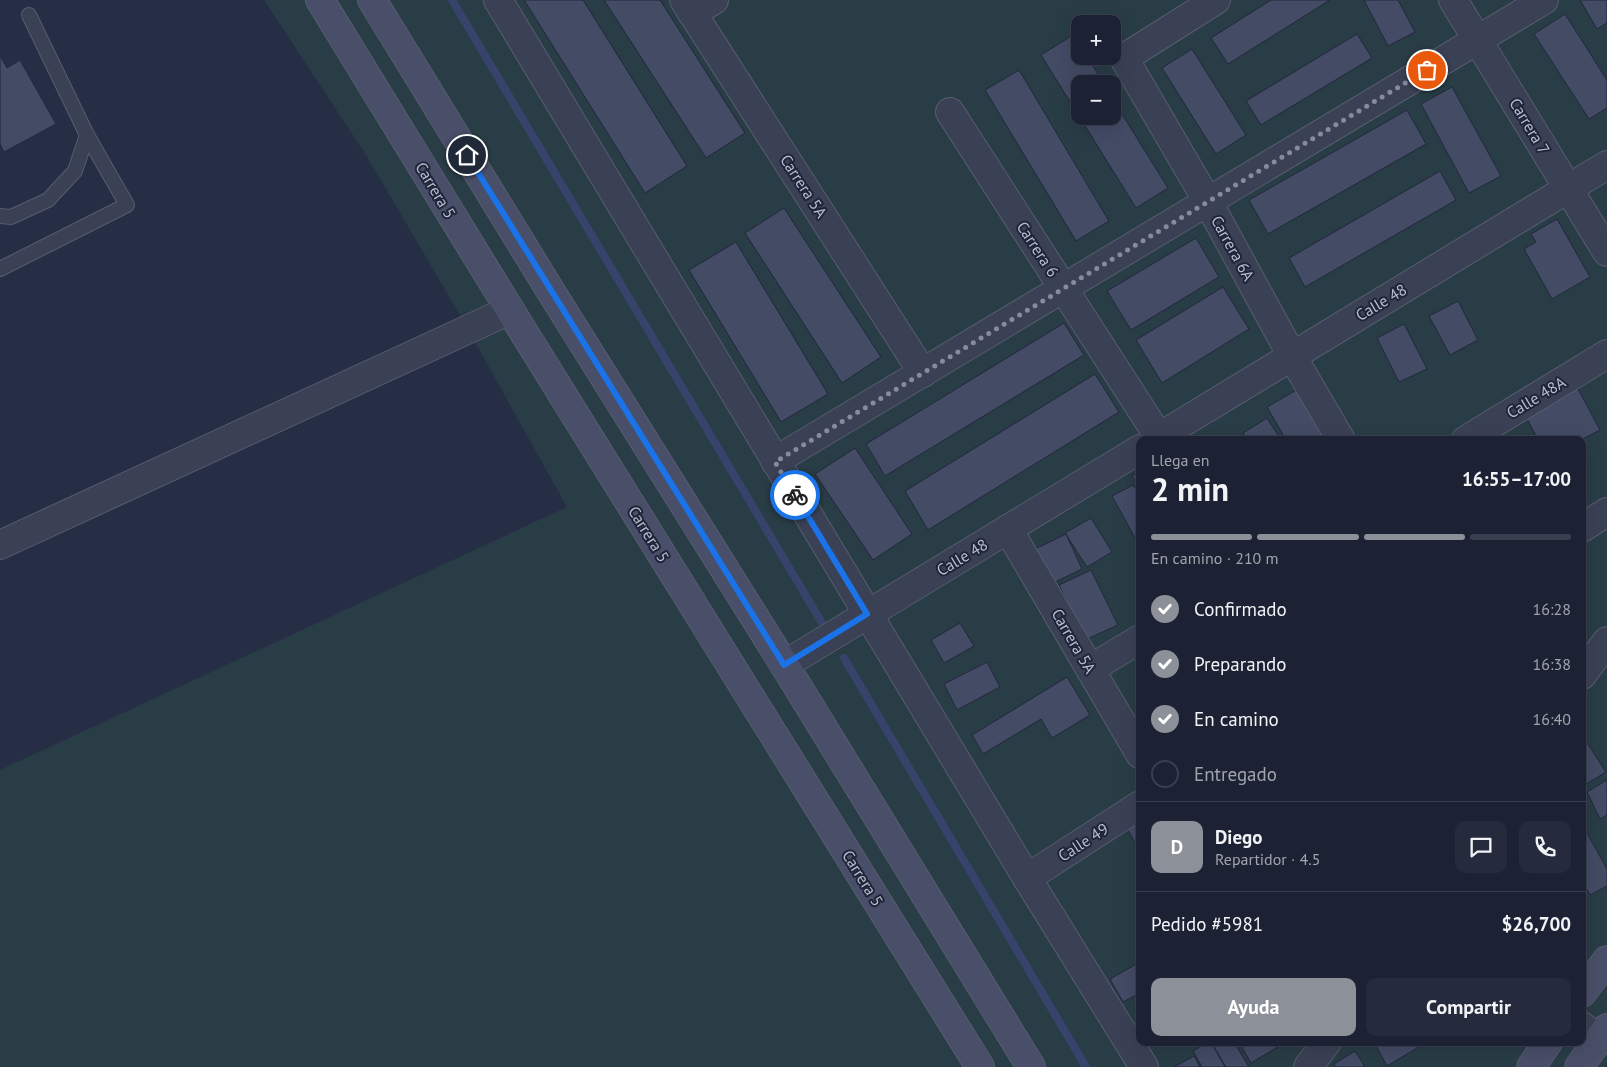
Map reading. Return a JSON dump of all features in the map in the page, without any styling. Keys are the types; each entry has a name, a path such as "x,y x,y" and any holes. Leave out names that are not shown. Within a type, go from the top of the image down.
{"main road":[{"name":"Carrera 5","path":"320,0 979,1066"},
{"path":"375,1 1031,1067"},
{"path":"1586,989 1607,960"},
{"path":"1579,1067 1599,1035"},
{"path":"1531,1067 1545,1046"}],"street":[{"path":"498,0 867,614 1144,1067"},
{"name":"Carrera 6A","path":"1216,0 1124,58 1208,202 1292,356 1339,436"},
{"name":"Carrera 7","path":"1453,0 1607,252"},
{"path":"775,462 1544,0"},
{"name":"Carrera 5A","path":"697,4 923,373"},
{"name":"Carrera 6","path":"950,112 1064,288 1148,436"},
{"name":"Calle 48","path":"1161,436 1607,165"},
{"path":"0,545 510,310"},
{"name":"Calle 48A","path":"1473,436 1607,354"},
{"name":"Calle 48","path":"784,665 1136,451"},
{"path":"1586,525 1607,512"},
{"name":"Carrera 5A","path":"1008,529 1136,747"},
{"path":"1090,669 1136,641"},
{"path":"1586,670 1607,641"},
{"name":"Calle 49","path":"1027,878 1136,808"}],"lane":[{"path":"0,269 127,205 87,136 29,15"},
{"path":"0,216 10,217 48,200 75,171 87,136"}],"shaded area":[{"path":"264,0 1607,0 1607,1067 0,1067 0,770 567,507 460,315 366,155"}],"building":[{"path":"524,0 583,0 687,166 645,193"},
{"path":"604,0 660,0 745,133 706,158"},
{"path":"1271,0 1330,0 1228,64 1211,38"},
{"path":"1364,0 1398,0 1415,32 1388,46"},
{"path":"1580,0 1607,0 1607,23 1597,29"},
{"path":"1565,14 1607,80 1607,108 1589,119 1534,34"},
{"path":"1357,34 1372,58 1261,125 1246,101"},
{"path":"1071,36 1071,65 1092,65 1099,75 1071,75 1071,103 1041,55"},
{"path":"1192,49 1246,135 1216,154 1162,68"},
{"path":"0,55 7,68 20,60 56,124 4,152 0,144"},
{"path":"1019,70 1109,221 1076,241 985,90"},
{"path":"1452,87 1501,176 1469,193 1421,104"},
{"path":"1407,110 1426,144 1268,234 1249,200"},
{"path":"1121,112 1168,188 1136,208 1084,125 1121,125"},
{"path":"1440,171 1456,200 1305,287 1289,258"},
{"path":"784,208 881,357 842,383 745,233"},
{"path":"1557,219 1590,277 1552,299 1524,249 1536,242 1531,234"},
{"path":"1196,238 1219,277 1131,330 1107,291"},
{"path":"736,242 828,394 781,422 689,270"},
{"path":"1223,287 1249,329 1162,383 1136,340"},
{"path":"1458,301 1478,340 1450,355 1429,316"},
{"path":"1064,323 1084,355 885,476 866,444"},
{"path":"1404,324 1427,369 1399,382 1377,338"},
{"path":"1095,374 1119,412 928,530 905,491"},
{"path":"1576,385 1600,430 1586,437 1536,436 1524,413"},
{"path":"1300,388 1326,434 1322,436 1284,436 1267,407"},
{"path":"1267,418 1278,436 1245,436 1243,433"},
{"path":"855,448 912,534 873,560 815,474"},
{"path":"1136,474 1136,482 1132,476"},
{"path":"1133,485 1136,490 1136,540 1112,496"},
{"path":"1091,518 1112,552 1087,567 1065,533"},
{"path":"1066,534 1082,569 1049,585 1033,550"},
{"path":"1091,570 1118,625 1085,640 1059,585"},
{"path":"960,623 974,646 944,663 931,640"},
{"path":"987,662 1000,687 957,710 944,684"},
{"path":"1067,677 1090,715 1052,738 1041,719 983,754 972,735"},
{"path":"1586,741 1606,772 1586,784"},
{"path":"1607,780 1607,815 1600,819 1587,792"},
{"path":"1136,819 1136,844 1125,825"},
{"path":"1586,831 1607,869 1607,886 1590,895 1586,888"},
{"path":"1136,964 1136,995 1123,1002 1110,979"},
{"path":"1202,1046 1213,1046 1225,1067 1202,1067 1193,1051"},
{"path":"1213,1046 1236,1046 1249,1067 1226,1067"},
{"path":"1241,1046 1279,1046 1251,1063"},
{"path":"1376,1046 1420,1046 1387,1066"},
{"path":"1355,1051 1365,1067 1336,1067 1334,1064"},
{"path":"1194,1056 1200,1067 1174,1067"}],"waterway":[{"path":"452,0 822,623"},
{"path":"844,658 1086,1067"}],"way so far":[{"path":"795,495 775,462 1427,70"}],"route":[{"path":"467,155 784,665 867,614 795,495"}]}
